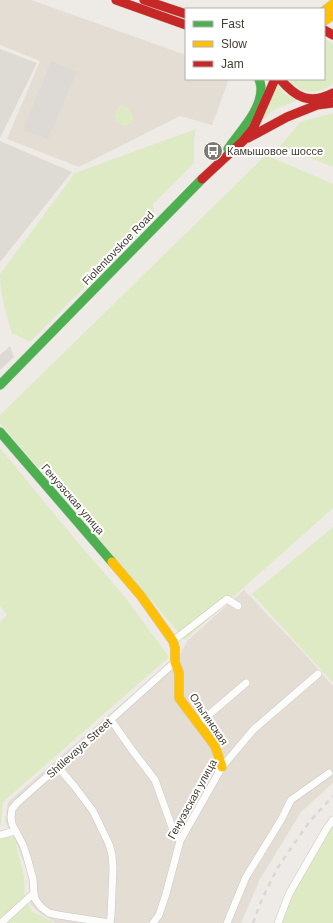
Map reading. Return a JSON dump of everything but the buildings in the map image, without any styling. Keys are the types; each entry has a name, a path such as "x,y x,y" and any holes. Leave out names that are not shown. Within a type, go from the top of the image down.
{"main road":[{"path":"116,0 185,26"},
{"path":"144,0 185,14"},
{"path":"325,10 333,4"},
{"path":"170,20 185,28"},
{"path":"220,163 229,147 249,120 258,103 261,84 259,80"},
{"name":"Fiolentovskoe Road","path":"0,386 192,189 243,141 253,129 275,80"},
{"path":"281,80 289,90 297,96 306,99 313,100 333,96"},
{"path":"243,141 287,117 318,106 333,96"},
{"name":"Fiolentovskoe Road","path":"253,129 287,110 313,100"},
{"name":"Генуэзская улица","path":"0,432 141,596 173,641 175,648 175,662"},
{"name":"Ольгинская","path":"175,662 179,673 179,698 215,746 222,767"}],"street":[{"path":"173,641 227,599 238,606"},
{"name":"Shtilevaya Street","path":"14,831 11,817 12,809 17,803 175,662"},
{"name":"Генуэзская улица","path":"153,923 159,915 166,894 180,841 222,767 254,729 318,674"},
{"path":"198,724 246,683"},
{"path":"111,720 155,780 173,830 180,841"},
{"path":"0,835 14,831 23,845 33,879 35,899 41,907 49,913 110,923 113,868 112,854 93,811 58,767"},
{"path":"227,923 246,877 281,820 291,800 329,773"},
{"path":"278,923 289,894 333,820"},
{"path":"1,923 34,893"}],"shaded area":[{"path":"0,0 31,0 185,55 185,80 229,80 212,125 180,116 79,167 7,139 40,61 0,45"},
{"path":"0,49 37,63 0,138"},
{"path":"51,61 77,72 48,139 23,130"},
{"path":"0,141 72,172 0,262"},
{"path":"10,346 14,357 0,370 0,355"},
{"path":"244,590 333,686 333,783 301,812 260,879 241,923 54,923 55,922 40,913 31,905 28,874 18,847 5,821 8,802 181,653 187,641"}],"green space":[{"path":"325,39 333,44 333,83 324,89 314,92 304,91 289,80 325,80"},
{"path":"277,83 284,93 297,100 272,111 264,119 261,117"},
{"path":"123,105 130,109 133,117 132,123 125,126 117,123 114,117 118,107"},
{"path":"333,113 333,167 280,146 300,122"},
{"path":"196,129 194,138 194,163 153,204 155,216 30,342 12,333 2,297 0,274 75,173"},
{"path":"266,155 333,184 333,508 185,640 0,423 0,415"},
{"path":"0,448 125,597 169,657 3,802 0,827 0,622 7,615 0,606"},
{"path":"333,527 333,683 252,594"},
{"path":"333,821 333,923 279,923 320,841"},
{"path":"0,835 14,837 24,875 25,899 33,912 54,922 53,923 0,923"}],"railway":[{"path":"253,923 262,899 278,867 310,821 333,796"}],"traffic: fast":[{"path":"228,149 249,120 258,104 261,88 259,80"},
{"path":"0,385 202,179"},
{"path":"0,432 112,562"}],"traffic: slow":[{"path":"325,10 333,4"},
{"path":"325,20 333,15"},
{"path":"112,562 141,596 173,641 175,648 175,662 179,673 179,698 215,746 222,767"}],"traffic: jam":[{"path":"116,0 185,25"},
{"path":"144,0 185,14"},
{"path":"325,31 333,35"},
{"path":"202,179 243,141 253,129 275,80"},
{"path":"281,80 292,91 304,98 317,99 333,93"},
{"path":"248,138 287,117 317,105 333,103"}],"place":[{"name":"Камышовое шоссе","path":"213,151"}]}
